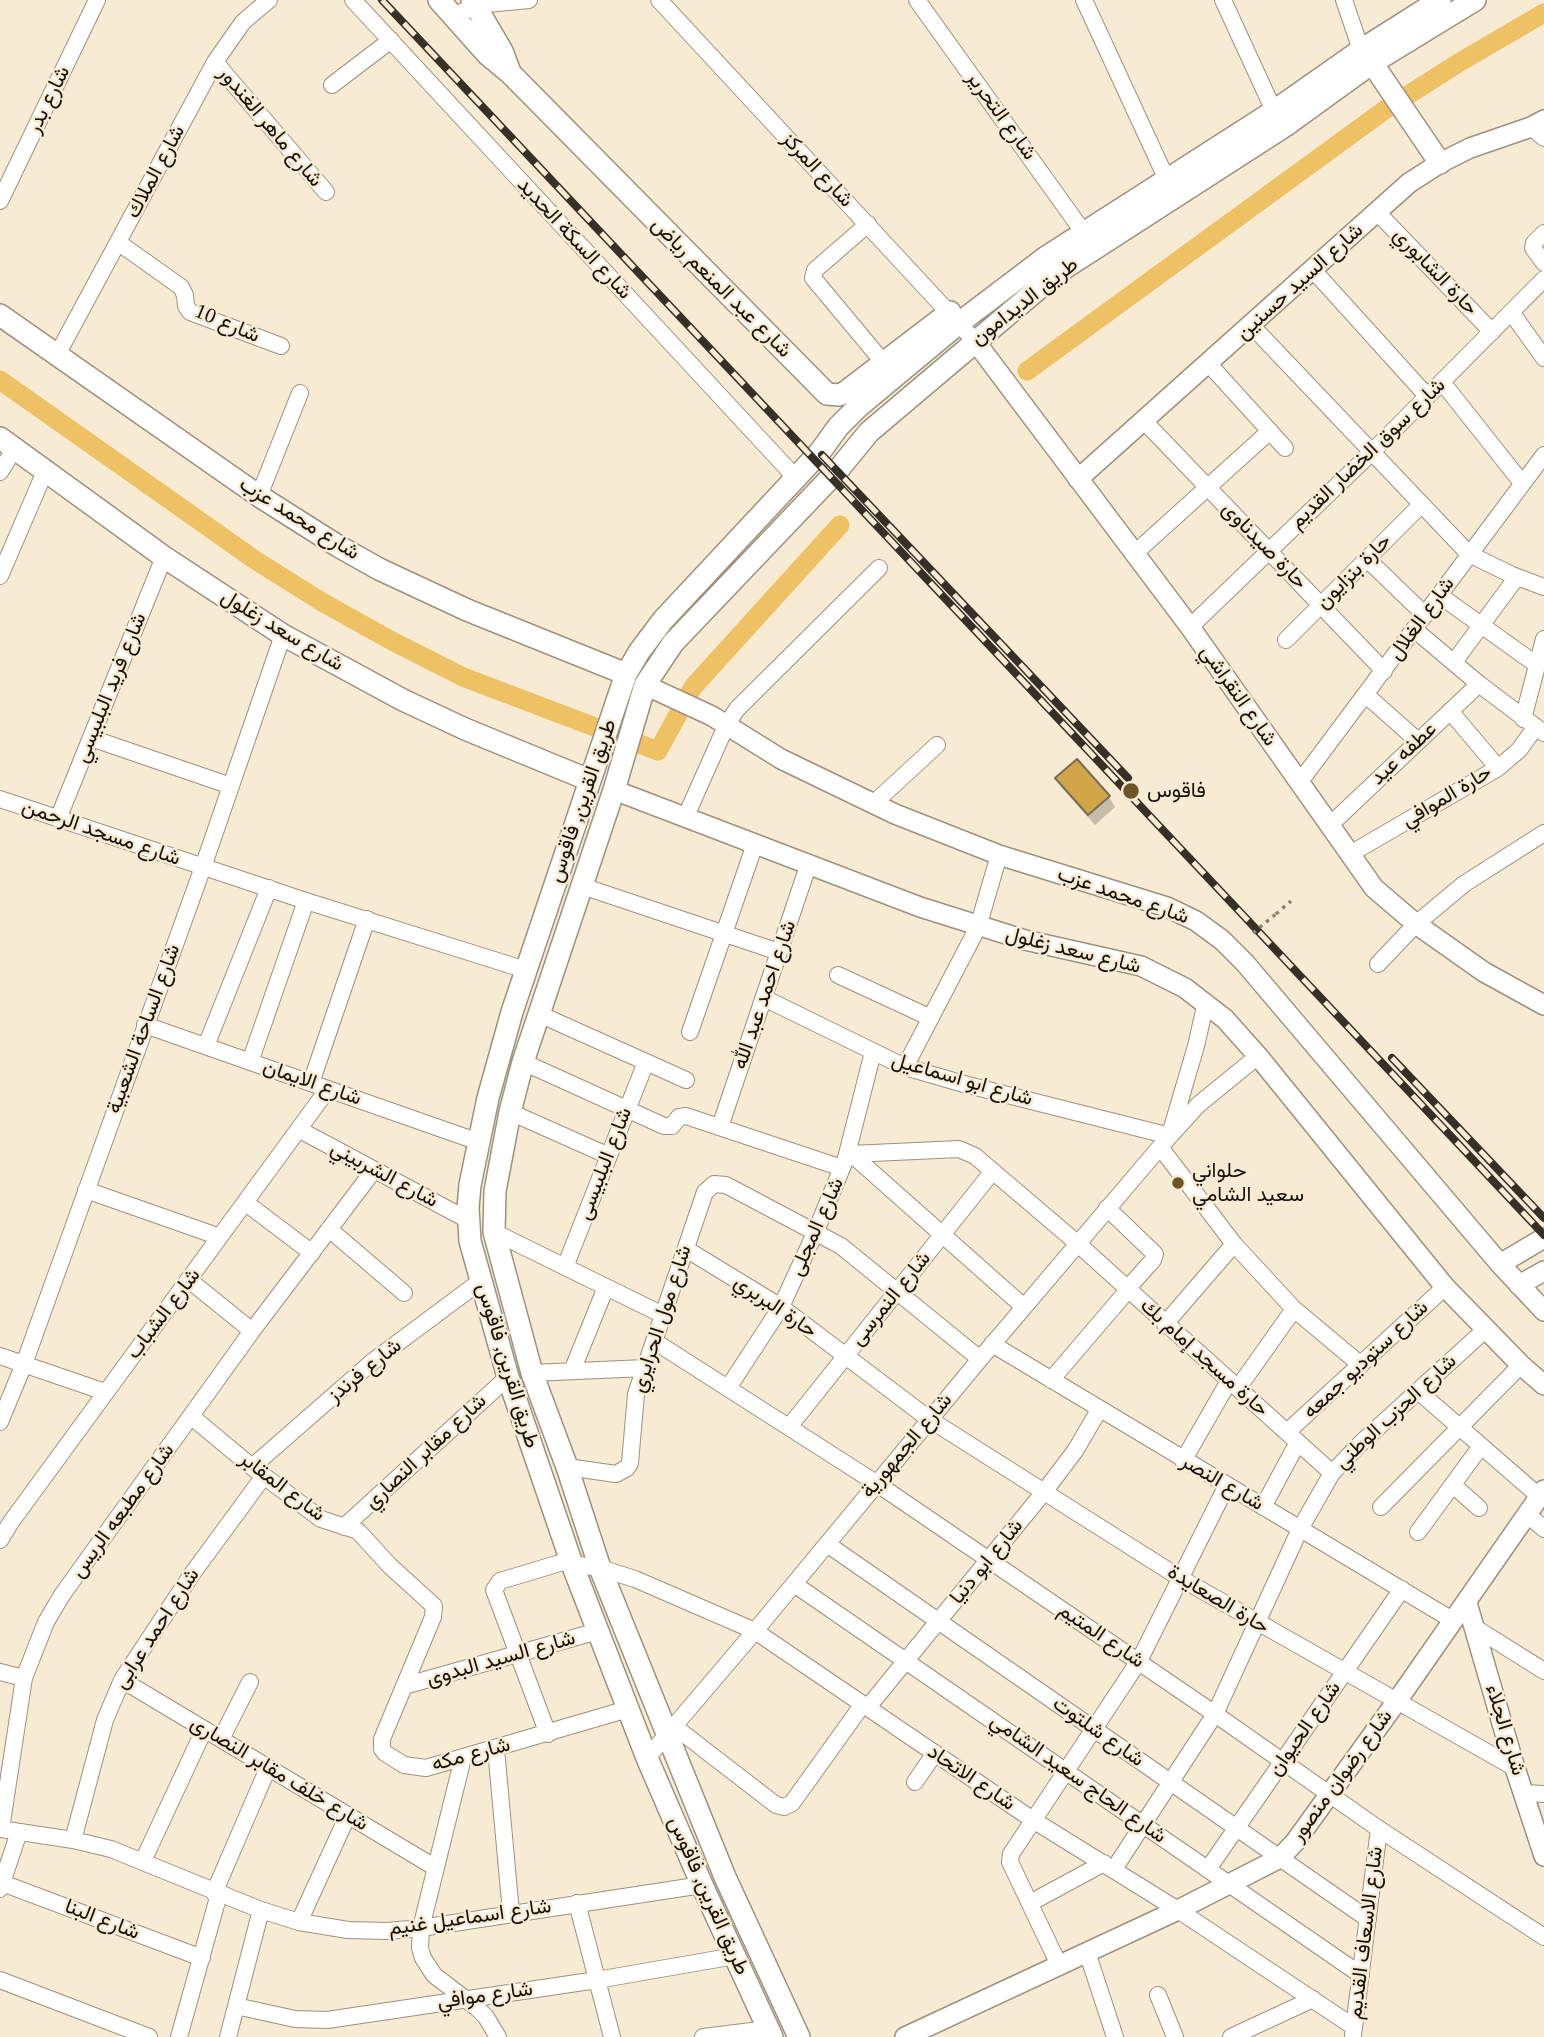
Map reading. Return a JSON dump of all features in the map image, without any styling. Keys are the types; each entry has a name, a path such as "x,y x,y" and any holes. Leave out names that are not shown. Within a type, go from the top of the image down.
{"main road":[{"name":"شارع عبد المنعم رياض","path":"439,0 488,55 510,74 822,390 833,395 844,393 883,362 955,317"},
{"name":"طريق الديدامون","path":"626,674 657,627 796,478 853,412 955,317 1051,265 1285,126 1371,63 1440,0"},
{"name":"طريق الديدامون","path":"649,693 673,643 831,478 869,432 975,341 1084,233 1274,111 1371,63 1475,0"},
{"name":"شارع عبد المنعم رياض","path":"474,2 502,51 510,74"},
{"path":"1371,63 1440,163"},
{"name":"شارع محمد عزب","path":"0,315 259,496 338,546 422,590 626,674"},
{"name":"شارع سعد زغلول","path":"8,443 164,557 283,635 402,700 589,780"},
{"path":"719,560 736,577"},
{"name":"طريق القرين, فاقوس","path":"626,674 499,1055 470,1185 470,1241 508,1377 571,1562 648,1758 702,1885 770,2033"},
{"name":"طريق القرين, فاقوس","path":"649,693 621,766 523,1062 495,1191 494,1232 532,1373 600,1568 671,1732 725,1877 799,2037"}],"street":[{"name":"شارع بدر","path":"0,201 97,0"},
{"name":"شارع الملاك","path":"57,355 215,62 243,22 270,0"},
{"name":"شارع السكة الحديد","path":"353,0 796,478"},
{"path":"452,17 474,2 529,0"},
{"name":"شارع المركز","path":"659,0 975,341"},
{"name":"شارع التحرير","path":"917,0 1084,233"},
{"path":"1084,0 1167,180"},
{"path":"1223,0 1274,111"},
{"path":"1344,0 1371,63"},
{"path":"332,85 391,40"},
{"name":"شارع ماهر الغندور","path":"215,62 326,192"},
{"name":"شارع السيد حسنين","path":"1078,479 1409,183 1470,148 1540,128"},
{"name":"حارة الشابوري","path":"1377,212 1492,332"},
{"path":"868,224 815,270 813,275 815,281 883,362"},
{"path":"1544,233 1532,248 1544,263"},
{"name":"شارع 10","path":"119,243 181,287 190,312 281,346"},
{"path":"1313,270 1427,396"},
{"name":"شارع سوق الخضار القديم","path":"1190,627 1372,452 1544,279"},
{"path":"1511,312 1544,358"},
{"path":"1251,325 1469,554 1544,587"},
{"name":"شارع النقراشي","path":"975,341 1190,627 1374,888 1416,925 1484,972 1544,1004"},
{"path":"1208,363 1285,448"},
{"path":"1442,382 1522,484"},
{"path":"259,496 300,393"},
{"name":"حارة صيدناوى","path":"1144,421 1384,671"},
{"path":"1135,553 1270,431"},
{"path":"0,472 8,443"},
{"name":"شارع الغلال","path":"1299,783 1544,455"},
{"path":"0,576 46,469"},
{"name":"حارة بنزايون","path":"1286,640 1421,505"},
{"name":"شارع فريد البلبيسي","path":"58,818 164,557"},
{"path":"1367,559 1425,615"},
{"path":"686,816 719,721 879,568"},
{"path":"1454,662 1517,577"},
{"path":"1439,595 1538,664"},
{"path":"1415,629 1534,727"},
{"name":"شارع الساحة الشعبية","path":"0,1422 24,1364 203,867 283,635"},
{"path":"1534,727 1538,664 1544,639"},
{"name":"عطفه عيد","path":"1330,825 1479,684"},
{"name":"شارع محمد عزب","path":"649,693 719,721 781,759 873,804 999,855 1167,907 1196,921 1222,940 1245,963 1500,1264 1544,1311"},
{"path":"1366,695 1418,741"},
{"path":"1450,711 1498,768"},
{"name":"حارة الموافي","path":"1350,854 1498,768 1519,750 1534,727"},
{"path":"91,738 231,786"},
{"path":"873,804 937,745"},
{"name":"شارع سعد زغلول","path":"614,790 978,927 1141,966 1164,975 1206,1002 1224,1019 1258,1056 1445,1287 1544,1385"},
{"name":"شارع مسجد الرحمن","path":"0,799 306,901 526,970"},
{"path":"1378,964 1416,925 1464,884 1544,833"},
{"path":"691,1032 755,844"},
{"path":"905,1067 978,927 999,855"},
{"name":"شارع احمد عبد الله","path":"720,1127 809,863"},
{"path":"582,886 779,952"},
{"path":"206,1046 269,888"},
{"path":"250,1062 306,901"},
{"path":"310,1083 367,919"},
{"path":"838,975 931,1018"},
{"name":"شارع ابو اسماعيل","path":"764,998 905,1067 1165,1142"},
{"name":"شارع الجمهورية","path":"1165,1142 1187,1079 1206,1002"},
{"path":"540,1014 686,1080"},
{"name":"شارع الايمان","path":"145,1025 479,1142"},
{"name":"شارع المجلى","path":"728,1388 781,1307 816,1231 847,1158 873,1052"},
{"name":"شارع الجمهورية","path":"648,1758 1107,1208 1198,1105 1258,1056"},
{"path":"523,1062 668,1127 683,1116 847,1158 942,1235 1024,1307"},
{"name":"شارع البلبيسى","path":"565,1267 646,1062"},
{"name":"شارع الشباب","path":"0,1540 105,1392 328,1089"},
{"path":"510,1112 609,1156"},
{"name":"شارع الشربيني","path":"300,1130 468,1220"},
{"path":"1165,1142 1234,1244 1294,1309 1361,1365"},
{"name":"حارة مسجد إمام بك","path":"847,1158 958,1149 975,1156 1077,1243 1332,1473"},
{"name":"شارع مطبعه الريس","path":"1,1829 24,1678 46,1622 62,1595 252,1331 374,1170"},
{"name":"شارع النمرسى","path":"789,1427 993,1171"},
{"name":"شارع مول الحرايري","path":"567,1467 616,1474 630,1463 634,1406 705,1192 715,1184 726,1185 816,1231"},
{"path":"86,1190 220,1237"},
{"path":"246,1203 312,1253"},
{"path":"1051,1380 1153,1260 1155,1254 1107,1208"},
{"path":"329,1229 404,1293"},
{"path":"816,1231 841,1246 980,1359"},
{"path":"494,1232 663,1315"},
{"path":"1500,1264 1544,1238"},
{"path":"1165,1324 1234,1244"},
{"name":"حارة البربري","path":"685,1249 781,1307 929,1419"},
{"path":"1519,1286 1544,1271"},
{"path":"189,1280 252,1331"},
{"name":"شارع فرندز","path":"258,1471 372,1362 482,1280"},
{"path":"572,1371 607,1287"},
{"name":"شارع ستوديو جمعه","path":"1263,1507 1292,1437 1361,1365 1445,1287"},
{"path":"1183,1461 1234,1385 1294,1309"},
{"name":"شارع الحزب الوطني","path":"1109,1866 1143,1825 1215,1714 1300,1529 1332,1473 1486,1329"},
{"name":"شارع المتيم","path":"654,1341 876,1483 1139,1661 1379,1829 1544,1937"},
{"name":"شارع النصر","path":"992,1344 1183,1461 1454,1620"},
{"path":"0,1356 105,1392"},
{"path":"1381,1507 1521,1365"},
{"path":"532,1373 645,1368"},
{"name":"شارع مقابر النصاري","path":"344,1527 508,1377"},
{"path":"1418,1391 1542,1494"},
{"name":"شارع ابو دنيا","path":"671,1732 776,1805 784,1807 792,1803 865,1706 939,1622 1044,1492 1075,1451 1099,1410"},
{"name":"شارع المقابر","path":"192,1416 321,1519 364,1536 390,1566 434,1606 433,1617 404,1686"},
{"name":"حارة الصعايدة","path":"929,1419 1256,1623 1515,1768"},
{"path":"1418,1532 1481,1446"},
{"name":"شارع احمد عرابى","path":"74,1840 105,1720 122,1680 258,1471"},
{"path":"1059,1965 1010,1858 1139,1661 1227,1485"},
{"path":"1453,1485 1479,1508"},
{"name":"شارع رضوان منصور","path":"905,2037 1178,1910 1280,1858 1397,1702 1542,1494"},
{"path":"1528,1515 1544,1529"},
{"name":"شارع شلتوت","path":"827,1545 1368,1919"},
{"path":"548,1734 495,1593 495,1586 500,1581 571,1562"},
{"name":"شارع الاتحاد","path":"571,1562 635,1579 755,1631 1033,1820 1314,1999 1354,2032"},
{"name":"شارع الحاج سعيد الشامي","path":"794,1584 1361,1975"},
{"name":"شارع الحيوان","path":"1208,1869 1402,1590"},
{"name":"شارع الجلاء","path":"1467,1603 1515,1768 1534,1793 1544,1856"},
{"path":"1474,1627 1544,1671"},
{"name":"شارع السيد البدوى","path":"404,1686 598,1631"},
{"path":"0,1672 24,1678"},
{"name":"شارع خلف مقابر النصارى","path":"122,1680 436,1868"},
{"path":"220,1740 250,1682"},
{"name":"شارع مكه","path":"404,1686 382,1739 382,1749 404,1765 418,1769 496,1749 628,1709"},
{"path":"143,1861 204,1730"},
{"path":"496,1749 511,1913"},
{"path":"915,1782 934,1753"},
{"path":"463,1758 421,1928 420,1948 427,1967 441,1982 467,1999 486,2017 498,2037"},
{"path":"179,2037 217,1894 268,1768"},
{"path":"299,1922 348,1815"},
{"name":"شارع اسماعيل غنيم","path":"1,1829 74,1840 111,1849 261,1910 299,1922 348,1930 421,1928 702,1885"},
{"name":"شارع الاسعاف القديم","path":"1354,2032 1379,1829"},
{"path":"1,1886 19,1832"},
{"path":"1030,1903 1109,1866"},
{"name":"شارع البنا","path":"1,1886 202,1958"},
{"path":"576,1903 612,2037"},
{"path":"228,2037 261,1910"},
{"path":"1087,1952 1115,2037"},
{"name":"شارع موافي","path":"236,2006 295,2019 327,2020 597,1980 735,1956"},
{"path":"0,1980 149,2037"},
{"path":"1158,1995 1175,2037"},
{"path":"1230,2037 1314,1999"},
{"path":"293,2037 295,2019"},
{"path":"703,2037 770,2033"}],"path":[{"path":"1253,933 1290,901"}],"building":[{"path":"1077,759 1110,796 1088,815 1055,778"}],"waterway":[{"path":"1027,371 1386,109 1544,13"},
{"path":"0,380 255,560 322,602 463,677 658,751 693,687 840,525"}],"railway":[{"path":"382,0 1544,1235"},
{"path":"822,455 1128,778"},
{"path":"1392,1058 1544,1218"}],"place":[{"name":"فاقوس","path":"1131,791"},
{"name":"حلواني سعيد الشامي","path":"1178,1183"}]}
